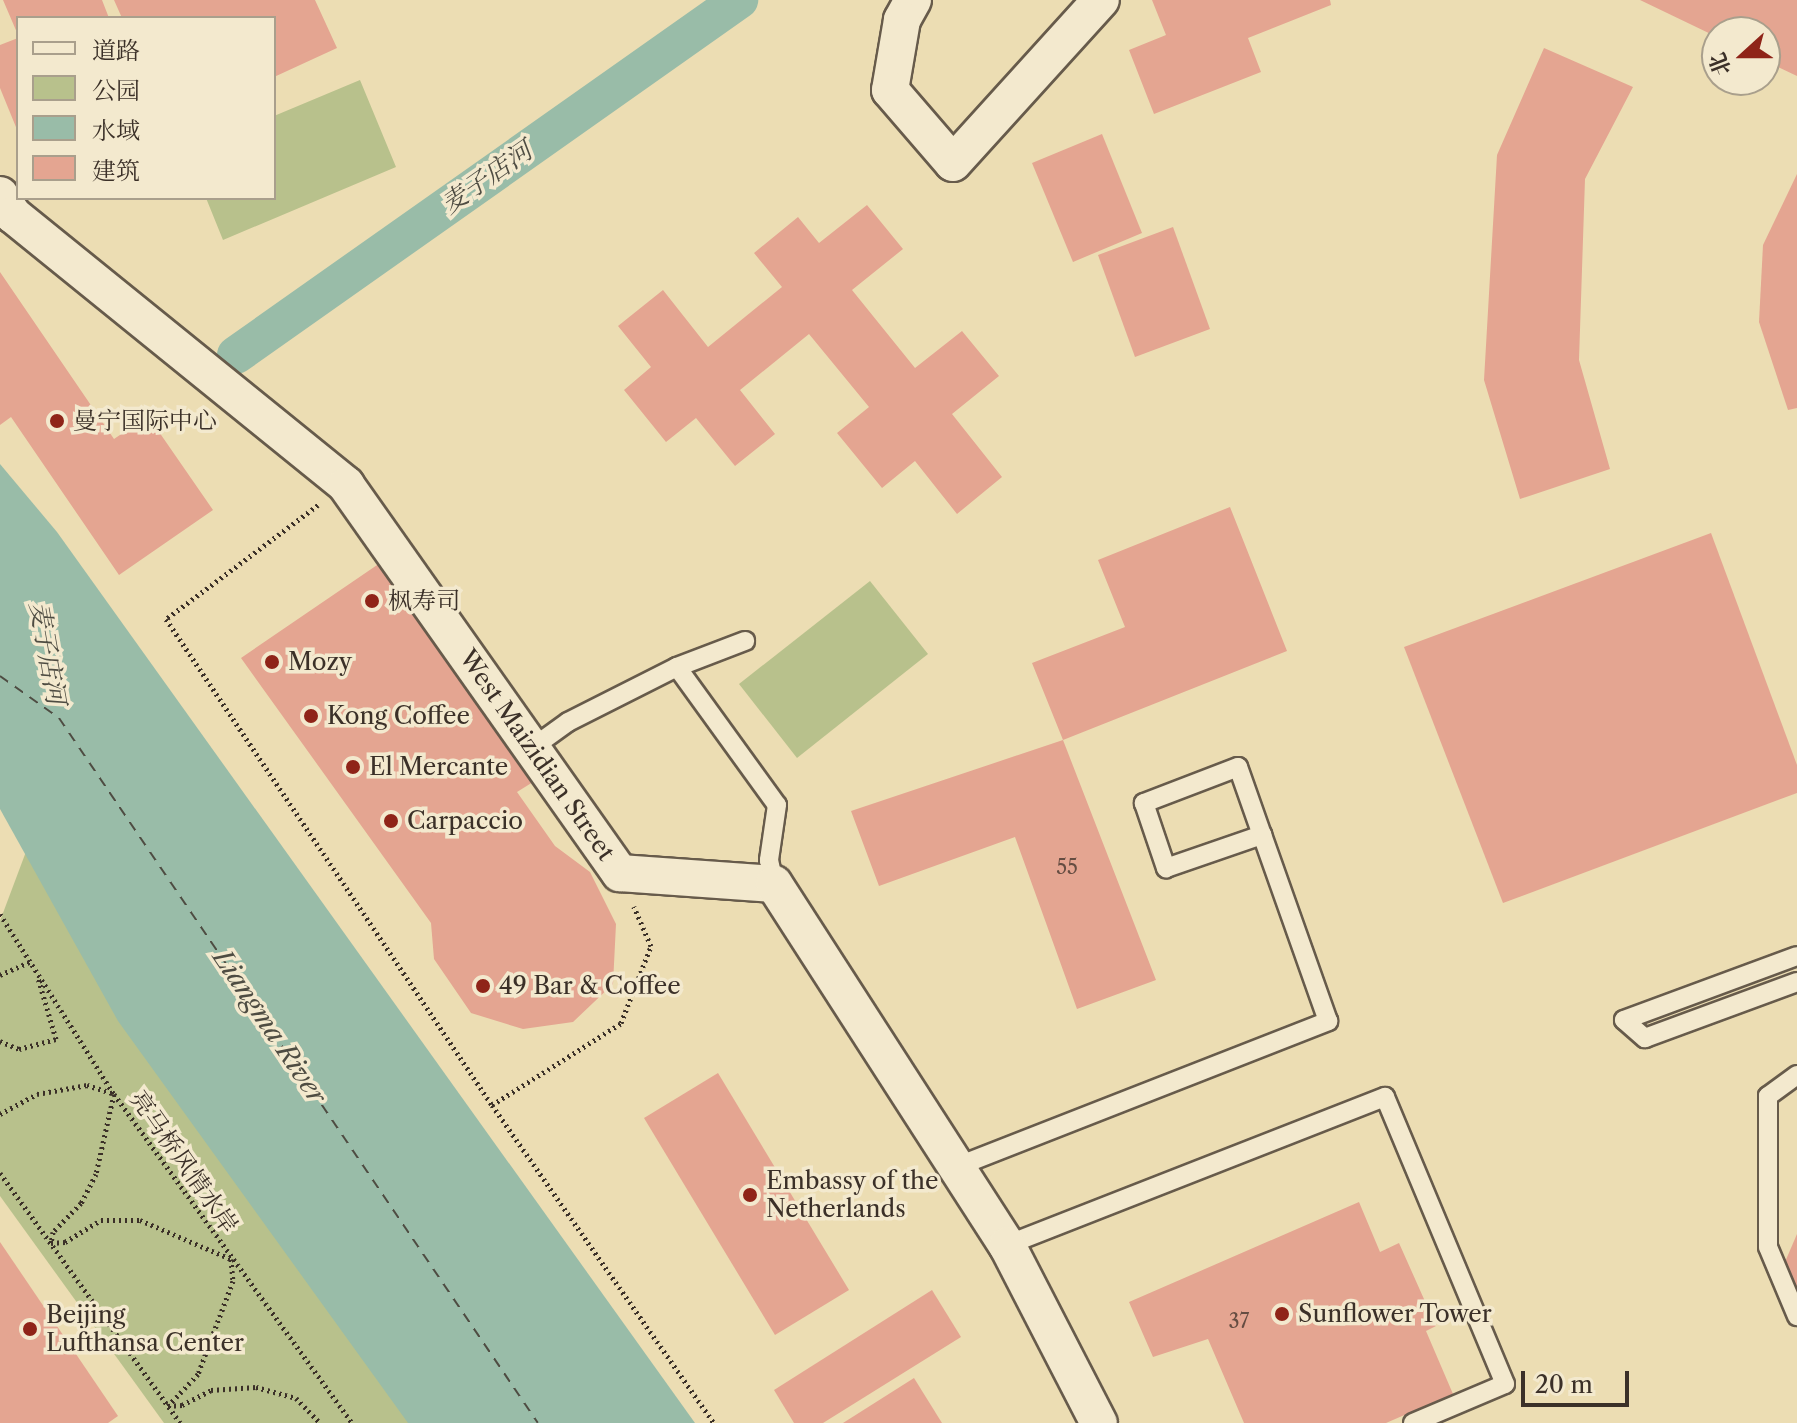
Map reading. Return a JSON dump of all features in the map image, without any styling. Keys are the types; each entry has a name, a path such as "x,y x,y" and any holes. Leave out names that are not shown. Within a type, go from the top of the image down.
{"street":[{"path":"913,0 902,20 890,90 953,163 1101,0"},
{"name":"West Maizidian Street","path":"0,195 13,215 157,335 346,485 620,873 774,884"},
{"path":"774,884 1007,1245 1099,1423"}],"lane":[{"path":"532,748 568,722 677,667 745,641"},
{"path":"677,667 777,805 769,860 774,884"},
{"path":"956,1167 1328,1021 1238,767 1144,803 1166,868 1262,835"},
{"path":"1797,956 1624,1020 1645,1038 1797,982"},
{"path":"1797,1075 1768,1096 1768,1247 1797,1316"},
{"path":"1007,1245 1385,1097 1505,1384 1413,1423"}],"path":[{"path":"346,485 166,619 492,1105 714,1423"},
{"path":"492,1105 621,1023 651,946 620,873"},
{"name":"亮马桥风情水岸","path":"0,914 114,1094 352,1423"},
{"path":"0,975 31,961 56,1039 19,1049 0,1041"},
{"path":"0,1114 37,1094 87,1085 114,1094 96,1174 81,1203 53,1232 51,1243"},
{"path":"0,1173 180,1423"},
{"path":"51,1243 65,1242 101,1220 140,1220 231,1259 233,1281 198,1374 168,1406"},
{"path":"168,1406 182,1405 211,1390 256,1387 296,1398 320,1423"}],"green space":[{"path":"360,80 396,167 223,240 207,200 276,200 276,115"},
{"path":"870,581 928,654 797,758 739,684"},
{"path":"30,841 410,1423 164,1423 0,1196 0,921"}],"water":[{"name":"Liangma River","path":"0,464 57,532 695,1423 408,1423 118,1021 0,809"}],"building":[{"path":"3,0 102,0 108,16 16,16 16,30"},
{"path":"114,0 315,0 337,48 276,76 276,16 121,16"},
{"path":"1152,0 1330,0 1331,5 1248,38 1261,72 1154,114 1129,50 1166,35"},
{"path":"1640,0 1797,0 1797,76 1781,68 1781,16 1701,16 1701,29"},
{"path":"16,39 16,127 0,88 0,45"},
{"path":"1544,48 1633,87 1585,179 1579,360 1610,469 1520,499 1484,380 1497,155"},
{"path":"1102,134 1142,233 1073,262 1032,163"},
{"path":"1797,174 1797,408 1788,410 1759,322 1763,245"},
{"path":"867,205 903,249 852,290 915,368 962,331 999,376 952,414 1002,477 957,514 915,461 882,488 837,433 869,407 809,334 740,390 775,434 735,466 696,418 666,442 624,390 651,367 618,326 663,290 708,347 782,287 754,253 798,217 819,243"},
{"path":"1173,227 1210,329 1135,357 1098,255"},
{"name":"曼宁国际中心","path":"0,272 114,439 148,416 213,510 119,575 11,417 0,425"},
{"path":"1230,507 1287,651 1063,740 1032,663 1125,627 1098,560"},
{"path":"1711,533 1797,765 1797,793 1503,903 1404,647"},
{"path":"383,561 533,782 517,792 555,846 590,872 616,924 613,984 573,1022 523,1029 471,1013 434,959 431,923 241,658"},
{"path":"1063,740 1156,980 1077,1009 1015,837 879,886 851,811"},
{"path":"718,1073 849,1290 775,1335 644,1118"},
{"name":"Sunflower Tower","path":"1359,1202 1380,1252 1399,1243 1436,1326 1426,1331 1453,1394 1386,1423 1244,1423 1208,1339 1153,1357 1129,1302"},
{"path":"1797,1234 1797,1289 1785,1262"},
{"name":"Beijing Lufthansa Center","path":"0,1242 118,1416 108,1423 0,1423"},
{"path":"932,1290 961,1337 823,1423 794,1423 774,1390"},
{"path":"914,1378 942,1423 843,1423"}],"waterway":[{"name":"麦子店河","path":"236,355 739,0"}],"ferry route":[{"path":"0,676 59,718 538,1423"}],"place":[{"name":"曼宁国际中心","path":"57,421"},
{"name":"枫寿司","path":"372,601"},
{"name":"Mozy","path":"272,662"},
{"name":"Kong Coffee","path":"311,716"},
{"name":"El Mercante","path":"353,767"},
{"name":"Carpaccio","path":"391,821"},
{"name":"49 Bar & Coffee","path":"483,986"},
{"name":"Embassy of the Netherlands","path":"750,1195"},
{"name":"Sunflower Tower","path":"1282,1314"},
{"name":"Beijing Lufthansa Center","path":"30,1329"}]}
